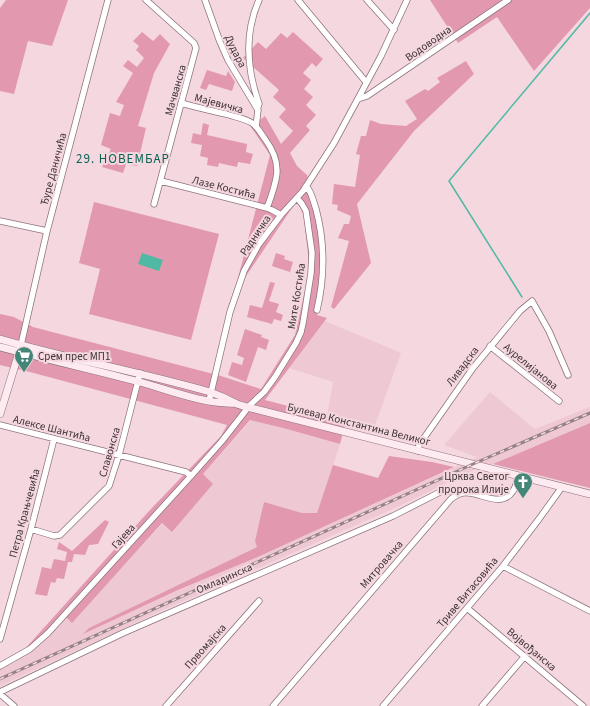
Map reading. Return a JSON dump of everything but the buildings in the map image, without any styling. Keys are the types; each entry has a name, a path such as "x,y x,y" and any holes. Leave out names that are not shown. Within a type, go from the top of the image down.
{"main road":[{"name":"Булевар Константина Великог","path":"0,339 20,348 209,401 225,404 235,403 590,494"},
{"name":"Булевар Константина Великог","path":"0,347 20,348 140,373 229,398 235,403"},
{"path":"0,414 20,348"}],"street":[{"name":"Ђуре Даничића","path":"20,348 47,232 108,0"},
{"name":"Мачванска","path":"146,0 196,46 196,52 154,204"},
{"name":"Дудара","path":"205,0 228,60 257,108"},
{"name":"Дудара","path":"256,127 258,112 257,108 259,104 251,81 248,52 250,33 259,0"},
{"path":"298,0 366,82"},
{"path":"367,0 394,30"},
{"name":"Радничка","path":"209,401 230,312 244,271 259,244 306,186 334,143 394,30 407,0"},
{"name":"Водоводна","path":"358,99 367,96 508,0"},
{"name":"Мајевичка","path":"181,103 241,118 256,127 270,146 277,162 278,169 276,182 267,208"},
{"name":"Лазе Костића","path":"161,181 267,208 281,215"},
{"path":"306,186 310,191 316,211 323,253 322,284 317,310"},
{"name":"Мите Костића","path":"249,407 264,392 275,377 301,332 311,273 312,252 306,211 296,198"},
{"path":"0,221 47,232"},
{"name":"Ливадска","path":"418,451 419,445 424,437 472,368 520,311 532,301 550,331 568,375"},
{"name":"Аурелијанова","path":"490,346 558,401"},
{"name":"Славонска","path":"31,529 54,536 62,534 110,486 140,373"},
{"name":"Гајева","path":"0,666 30,649 48,633 191,476 222,441 249,407"},
{"name":"Алексе Шантића","path":"0,424 186,472 191,476"},
{"name":"Петра Крањчевића","path":"0,639 31,529 54,439"},
{"path":"457,495 468,493 494,499 506,497 514,491 518,476"},
{"name":"Триве Витасовића","path":"383,706 503,566 540,519 562,487"},
{"name":"Омладинска","path":"0,693 123,633 393,516 444,490 452,491 457,495"},
{"name":"Митровачка","path":"273,706 442,508 457,495"},
{"path":"503,566 590,610"},
{"name":"Првомајска","path":"166,706 259,601"},
{"name":"Војвођанска","path":"467,608 525,656 579,705"},
{"path":"482,706 525,656"},
{"path":"0,693 14,706"}],"shaded area":[{"path":"6,0 68,0 52,46 28,41 14,94 0,91 0,8"},
{"path":"430,0 590,0 590,8 534,71 497,17 458,43"},
{"path":"142,32 153,41 160,34 170,44 154,73 138,126 146,128 137,166 126,164 123,173 102,167 111,149 101,145 110,113 120,116 124,105 116,102 133,73 123,66 128,60 137,67 144,58 136,50 139,46 133,41"},
{"path":"293,32 323,59 316,67 312,63 303,73 311,80 304,89 313,97 306,105 316,115 306,126 310,130 290,153 297,166 307,175 318,215 322,291 317,315 327,318 265,400 346,421 340,444 250,420 203,474 213,484 172,532 162,523 72,623 66,617 37,646 14,661 149,511 221,436 227,425 0,365 0,314 14,317 33,327 221,376 261,389 295,335 307,282 309,264 304,217 301,208 296,202 242,282 238,278 270,155 251,127 265,116 281,144 293,131 279,117 286,109 273,97 279,90 243,58 258,42 266,49 281,33 287,38"},
{"path":"466,61 474,74 414,131 357,204 371,263 334,309 331,307 349,241 338,238 344,224 349,224 351,216 337,210 338,205 332,204 334,184 355,187 360,155 356,154 361,136 366,136 370,120 381,124 406,126 417,119 405,101 425,89 428,91 440,82 437,78"},
{"path":"207,70 226,76 228,71 235,82 232,91 209,84 206,90 200,88"},
{"path":"203,123 209,125 207,135 247,144 246,152 253,154 250,164 238,162 237,167 219,163 218,167 207,165 208,158 200,156 202,145 191,143 193,133 201,135"},
{"path":"94,202 219,234 191,340 89,314 100,269 79,263"},
{"path":"142,253 163,260 159,271 138,264"},
{"path":"276,253 285,256 284,259 293,262 290,272 272,266"},
{"path":"270,282 275,283 269,301 279,304 276,312 283,315 281,321 274,319 272,324 247,317 250,305 262,308"},
{"path":"325,321 401,353 374,428 327,416 333,382 289,368"},
{"path":"245,329 262,335 261,337 269,340 266,350 258,347 246,382 228,375 232,362 242,365 244,358 237,355"},
{"path":"490,392 535,429 590,407 590,423 493,464 476,469 393,509 161,611 0,686 0,668 37,646 66,617 72,622 163,523 172,531 212,484 203,474 251,420 340,444 317,513 302,513 264,502 257,547 89,628 260,556 477,457 444,445"},
{"path":"590,423 590,488 493,464"},
{"path":"389,456 432,462 454,467 260,556 178,590 83,634 89,628 257,547 255,541 264,502 302,513 317,513 333,465 378,478"},
{"path":"105,520 109,522 98,544 89,545 85,555 74,554 72,562 68,562 64,579 57,578 55,583 51,582 47,596 35,594 42,567 51,569 54,559 65,561 67,552 57,549 59,542 72,551"}],"waterway":[{"path":"522,297 449,181 590,13"}],"railway":[{"path":"0,679 473,464 590,413"}],"place":[{"name":"Срем прес МП1","path":"24,373"},
{"name":"Црква Светог пророка Илије","path":"523,499"}],"district":[{"name":"29. НОВЕМБАР","path":"123,158"}]}
